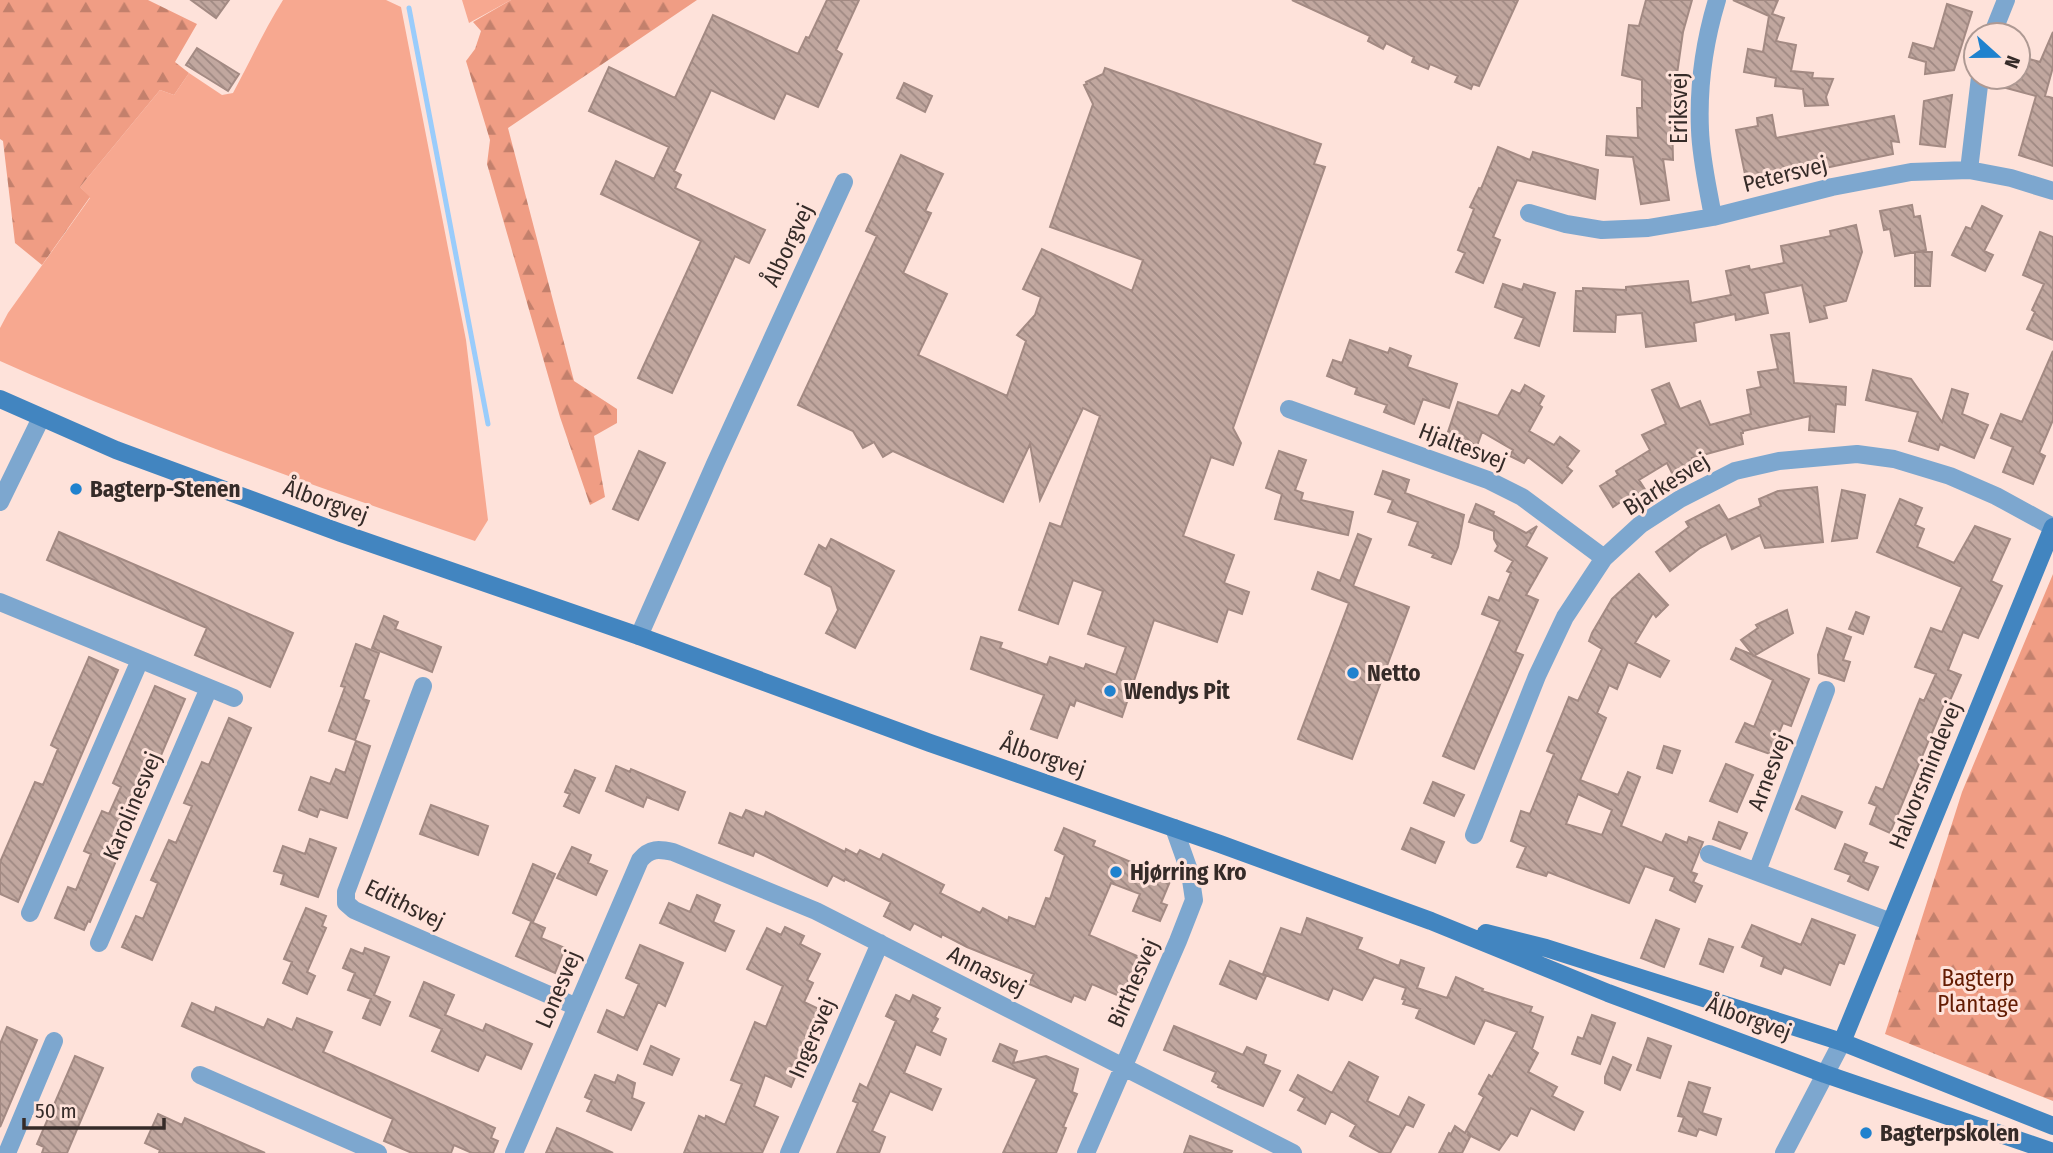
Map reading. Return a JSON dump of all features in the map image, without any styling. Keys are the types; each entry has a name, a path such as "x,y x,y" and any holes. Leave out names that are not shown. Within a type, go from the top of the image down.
{"main road":[{"name":"Ålborgvej","path":"0,399 116,450 1431,921 1608,993 1825,1074 2053,1152"},
{"name":"Halvorsmindevej","path":"1842,1042 2053,527"},
{"name":"Ålborgvej","path":"1431,921 1546,948 1842,1042 2053,1126"}],"street":[{"name":"Eriksvej","path":"1713,217 1700,132 1700,82 1708,32 1717,0"},
{"path":"1998,21 2006,0"},
{"path":"1969,170 1978,91"},
{"name":"Petersvej","path":"1530,213 1566,224 1602,230 1648,229 1911,172 1969,170 2011,178 2053,191"},
{"name":"Ålborgvej","path":"639,636 845,182"},
{"name":"Hjaltesvej","path":"1290,409 1488,480 1522,497 1604,558"},
{"path":"0,502 41,418"},
{"name":"Bjarkesvej","path":"1474,835 1543,664 1565,617 1604,558 1640,525 1680,499 1735,471 1779,461 1857,454 1895,459 1950,476 1996,496 2053,527"},
{"path":"0,602 234,698"},
{"path":"30,913 140,660"},
{"name":"Edithsvej","path":"423,686 346,892 346,903 354,910 577,1007"},
{"name":"Karolinesvej","path":"99,943 209,688"},
{"name":"Arnesvej","path":"1757,871 1826,690"},
{"name":"Birthesvej","path":"1086,1153 1194,900 1190,873 1174,828"},
{"name":"Lonesvej","path":"514,1153 640,860 653,850"},
{"name":"Annasvej","path":"653,850 673,852 816,911 1293,1153"},
{"path":"1709,854 1891,922"},
{"name":"Ingersvej","path":"789,1153 880,943"},
{"path":"6,1153 54,1041"},
{"path":"1784,1153 1842,1042"},
{"path":"200,1075 378,1153"}],"shaded area":[{"path":"283,0 386,0 401,7 466,340 488,520 475,541 235,456 0,361 0,328 90,198 80,187 160,90 174,95 189,73 222,95 233,93"},
{"path":"462,0 511,0 469,23"}],"green space":[{"path":"0,0 148,0 197,24 175,62 189,73 174,95 160,90 80,187 90,197 42,265 15,243 3,141 0,139"},
{"path":"511,0 697,0 508,128 574,381 617,409 617,423 594,436 605,497 590,505 560,417 487,164 490,140 466,61 475,49 481,31 473,22"},
{"name":"Bagterp Plantage","path":"2053,574 2053,1101 1885,1034 1962,792"}],"building":[{"path":"191,0 229,0 216,18"},
{"path":"827,0 859,0 836,50 842,54 818,107 786,93 774,119 711,90 674,171 681,175 675,188 765,230 749,263 735,256 672,393 638,378 701,241 601,194 616,161 654,179 669,147 589,111 609,67 675,98 713,15 798,54 806,37 809,38"},
{"path":"1292,0 1518,0 1479,86 1473,84 1471,89 1455,82 1458,76 1430,64 1428,69 1412,62 1414,57 1386,43 1383,49 1368,41 1370,36"},
{"path":"1646,0 1692,0 1683,32 1677,74 1671,73 1673,160 1663,159 1669,200 1641,204 1633,157 1606,155 1607,136 1638,138 1637,108 1642,108 1642,80 1622,75 1629,25 1639,26"},
{"path":"1733,0 1778,0 1772,14 1784,18 1776,41 1796,45 1791,71 1813,73 1812,78 1833,79 1826,97 1828,105 1805,106 1803,89 1775,86 1776,78 1744,72 1748,49 1763,52 1769,16"},
{"path":"1947,4 1972,12 1969,21 1962,21 1962,44 1954,70 1925,74 1926,62 1909,57 1913,43 1934,49"},
{"path":"2053,32 2053,67 2045,96 2053,98 2053,166 2019,155 2036,96 2017,91 2032,91 2032,60 2040,62"},
{"path":"197,48 239,74 228,91 186,65"},
{"path":"1105,68 1321,144 1314,164 1325,167 1233,428 1241,443 1233,465 1211,457 1183,536 1234,555 1224,583 1249,592 1242,614 1228,609 1217,642 1154,620 1122,717 1076,700 1074,706 1070,704 1057,738 1031,729 1044,695 971,669 981,637 1002,643 1000,648 1047,665 1050,657 1084,669 1086,664 1116,675 1126,647 1088,634 1103,591 1073,580 1058,624 1019,610 1050,523 1061,527 1100,416 1083,408 1040,500 1030,444 1003,502 893,451 883,457 874,442 863,448 853,431 798,405 877,236 866,231 901,155 943,174 925,211 931,213 903,273 947,294 918,355 1007,396 1026,341 1017,335 1035,315 1041,297 1023,289 1042,249 1132,291 1143,260 1050,227 1093,104 1084,85 1103,74"},
{"path":"904,83 932,96 925,112 897,98"},
{"path":"1952,95 1945,147 1920,144 1924,101"},
{"path":"1772,115 1776,138 1894,116 1899,142 1891,141 1893,154 1747,184 1736,130 1758,126 1757,118"},
{"path":"1498,147 1530,160 1533,152 1598,170 1595,199 1517,180 1493,237 1500,240 1483,283 1456,272 1465,253 1458,250 1474,209 1470,207 1479,188 1481,189"},
{"path":"1912,205 1914,217 1920,216 1926,250 1895,256 1890,229 1884,230 1880,211"},
{"path":"1982,206 2002,216 1984,251 1993,255 1985,271 1952,255 1966,227 1971,229"},
{"path":"1856,225 1862,252 1846,301 1824,306 1827,318 1810,322 1802,285 1764,293 1768,313 1736,320 1735,314 1694,323 1696,341 1646,347 1642,313 1616,315 1615,332 1574,331 1576,291 1583,291 1583,288 1626,290 1626,287 1688,281 1691,303 1731,295 1726,271 1749,266 1750,270 1784,263 1781,246 1831,236 1830,231"},
{"path":"2040,232 2053,237 2053,340 2027,329 2044,284 2023,275"},
{"path":"1915,252 1932,252 1930,286 1915,286"},
{"path":"1503,284 1522,290 1524,284 1555,293 1539,346 1515,338 1524,318 1495,307"},
{"path":"1789,333 1794,383 1846,387 1845,405 1836,404 1834,432 1809,430 1810,416 1743,431 1743,444 1692,458 1694,463 1672,473 1667,463 1639,480 1646,491 1613,507 1600,486 1618,475 1616,471 1650,450 1642,435 1666,424 1652,390 1669,383 1680,409 1700,401 1710,425 1751,414 1747,390 1761,387 1758,372 1778,369 1771,335"},
{"path":"1350,340 1388,353 1390,348 1411,356 1407,367 1457,384 1449,408 1423,399 1414,424 1384,412 1387,405 1355,394 1357,388 1327,376 1333,360 1342,363"},
{"path":"2053,351 2053,420 2039,453 2045,456 2033,484 2003,472 2013,447 1991,438 2001,414 2022,422"},
{"path":"1873,370 1911,379 1942,422 1952,389 1968,394 1962,414 1988,425 1974,458 1940,444 1938,450 1909,441 1918,412 1866,400"},
{"path":"1525,385 1544,396 1539,405 1542,407 1529,431 1554,445 1560,437 1579,451 1567,467 1572,471 1562,483 1528,457 1524,463 1510,456 1513,450 1482,432 1477,446 1447,435 1458,402 1498,416 1512,390 1520,394"},
{"path":"639,451 665,463 638,520 613,509"},
{"path":"1279,451 1306,460 1295,490 1303,493 1301,500 1353,512 1348,535 1275,519 1282,494 1266,488"},
{"path":"1383,471 1409,480 1405,493 1464,515 1458,547 1451,564 1432,557 1434,554 1409,545 1418,522 1388,512 1393,500 1375,494"},
{"path":"1817,487 1823,542 1765,548 1760,535 1732,549 1726,534 1700,548 1670,571 1656,552 1689,527 1686,522 1719,505 1728,520 1761,506 1759,499 1778,491"},
{"path":"1842,490 1865,495 1857,538 1832,541"},
{"path":"1900,499 1922,508 1915,525 1924,529 1917,547 1954,563 1975,526 2010,539 1991,581 2002,586 1978,638 1963,632 1948,670 1961,675 1948,705 1944,704 1890,833 1870,824 1877,806 1869,803 1876,787 1883,790 1920,699 1924,701 1936,674 1915,667 1931,628 1942,632 1962,587 1877,552"},
{"path":"1476,504 1494,512 1493,515 1526,533 1537,526 1526,546 1547,558 1526,595 1538,600 1515,652 1523,655 1474,769 1443,756 1500,621 1482,614 1489,597 1499,601 1511,573 1507,571 1513,561 1495,551 1498,546 1494,531 1469,522"},
{"path":"59,532 293,633 270,687 195,655 207,628 47,560"},
{"name":"Netto","path":"1358,534 1371,539 1353,586 1409,607 1352,759 1298,739 1349,603 1312,589 1318,572 1340,581"},
{"path":"831,539 894,571 855,648 826,633 838,610 831,587 805,574 819,545 826,549"},
{"path":"1639,574 1668,605 1656,617 1653,613 1635,643 1669,661 1660,677 1628,662 1617,689 1609,685 1597,713 1606,718 1580,780 1618,795 1628,772 1640,777 1621,826 1662,843 1666,834 1687,843 1689,837 1703,842 1691,872 1697,874 1693,882 1702,886 1695,902 1670,890 1675,877 1645,866 1629,903 1548,872 1546,876 1517,867 1526,847 1511,841 1521,811 1530,814 1554,754 1547,751 1569,697 1578,701 1602,649 1589,641 1612,599","holes":["1578,794 1612,810 1602,835 1566,824"]},
{"path":"1787,610 1793,633 1754,656 1809,679 1791,726 1783,723 1770,754 1736,742 1745,723 1754,727 1773,680 1731,659 1736,648 1753,655 1741,640 1758,628 1756,625"},
{"path":"1856,612 1869,617 1863,634 1849,629"},
{"path":"384,616 398,622 395,629 441,647 432,672 372,648"},
{"path":"1827,628 1851,637 1843,660 1850,662 1844,681 1819,673 1818,655"},
{"path":"356,644 379,653 363,699 369,701 355,740 329,731 345,687 341,686"},
{"path":"89,657 118,670 18,902 0,894 0,862 35,782 43,785 58,749 51,745"},
{"path":"155,686 185,699 90,922 88,921 84,930 55,918 68,887 76,890 91,854 84,851 102,811 109,814 121,787 113,783"},
{"path":"229,718 251,728 152,960 122,947 136,916 143,919 158,883 151,880 169,840 176,843 192,806 184,803 202,762 209,765"},
{"path":"356,741 370,746 347,818 320,809 317,817 299,810 311,777 330,784 336,769 345,773"},
{"path":"1664,746 1680,751 1672,773 1657,768"},
{"path":"1726,764 1753,775 1737,812 1710,801"},
{"path":"616,766 630,772 631,769 685,792 678,810 647,797 643,807 606,791"},
{"path":"575,770 595,778 579,813 564,806 570,794 565,792"},
{"path":"1433,782 1464,795 1454,816 1424,803"},
{"path":"1802,796 1842,812 1835,828 1796,809"},
{"path":"431,805 488,826 478,855 420,834"},
{"path":"746,810 764,817 766,812 845,852 846,849 857,855 860,850 880,860 883,854 944,885 940,893 980,913 983,908 1008,921 1009,917 1035,927 1046,898 1050,899 1065,855 1055,850 1064,828 1095,841 1093,846 1171,879 1161,903 1167,905 1160,921 1133,911 1140,894 1111,883 1089,935 1144,959 1126,999 1092,984 1085,1000 1074,995 1071,1002 1029,984 1034,974 942,934 941,937 914,923 910,930 884,916 891,902 845,879 844,881 833,875 827,886 755,851 753,856 719,843 730,813 742,818"},
{"path":"1719,822 1747,833 1740,849 1713,839"},
{"path":"1411,828 1444,842 1435,863 1402,849"},
{"path":"310,839 336,848 318,897 281,884 284,874 274,871 283,846 305,854"},
{"path":"1845,844 1867,853 1863,862 1878,867 1868,890 1848,881 1851,875 1835,869"},
{"path":"572,847 591,855 588,863 607,871 596,895 557,878"},
{"path":"533,864 555,874 533,922 513,913"},
{"path":"697,895 720,905 713,922 734,931 725,951 660,923 669,903 690,912"},
{"path":"306,908 326,916 322,926 326,928 307,972 315,976 307,994 283,983 292,962 284,959"},
{"path":"1307,918 1362,938 1357,949 1399,966 1401,960 1424,968 1417,988 1447,998 1456,977 1483,989 1482,991 1532,1007 1530,1012 1543,1017 1532,1049 1538,1053 1528,1072 1557,1087 1552,1096 1583,1112 1574,1130 1531,1108 1517,1136 1511,1133 1499,1150 1467,1134 1470,1137 1462,1153 1439,1153 1455,1126 1465,1133 1484,1097 1479,1094 1489,1075 1492,1077 1517,1032 1485,1020 1474,1044 1416,1018 1420,1009 1403,1004 1406,988 1374,977 1362,1000 1333,988 1328,1000 1263,974 1281,928 1301,935"},
{"path":"1812,919 1855,935 1844,964 1839,962 1830,985 1784,967 1781,974 1761,966 1764,957 1742,947 1752,925 1801,945"},
{"path":"1656,920 1679,929 1664,967 1641,958"},
{"path":"531,922 545,928 541,938 565,948 555,973 516,956"},
{"path":"785,927 804,936 800,944 820,954 807,980 813,983 804,1002 823,1011 791,1087 765,1075 754,1106 778,1117 762,1153 684,1153 699,1116 705,1119 706,1116 725,1125 742,1084 731,1080 755,1022 766,1027 783,986 747,969 767,928 781,935"},
{"path":"1709,939 1733,947 1723,972 1700,964"},
{"path":"640,945 683,963 665,1006 658,1002 637,1050 598,1032 607,1010 624,1018 639,984 626,978"},
{"path":"365,948 389,957 374,995 390,1002 380,1025 363,1018 371,999 348,990 355,973 343,968 351,949 363,954"},
{"path":"1230,961 1266,976 1256,999 1220,984"},
{"path":"424,982 454,995 445,1015 483,1031 486,1024 532,1044 521,1069 486,1054 478,1071 432,1051 442,1029 410,1016"},
{"path":"896,995 910,1002 913,995 940,1008 931,1032 946,1039 940,1055 916,1044 904,1073 941,1089 932,1110 890,1091 872,1131 885,1137 879,1153 837,1153 858,1103 853,1101 860,1084 867,1088 896,1021 886,1016"},
{"path":"192,1003 214,1013 216,1007 264,1028 268,1019 292,1030 297,1018 332,1032 323,1052 495,1128 491,1138 498,1141 493,1153 472,1153 454,1145 451,1153 412,1153 384,1141 393,1119 182,1026"},
{"path":"1592,1015 1615,1023 1600,1064 1572,1054 1578,1037 1583,1039"},
{"path":"1174,1026 1243,1055 1247,1047 1266,1055 1263,1064 1280,1071 1263,1106 1218,1087 1219,1085 1212,1081 1216,1072 1164,1050"},
{"path":"7,1027 37,1040 0,1127 0,1044"},
{"path":"1648,1038 1671,1046 1660,1078 1637,1070"},
{"path":"1000,1044 1017,1051 1013,1063 1046,1056 1078,1069 1072,1092 1077,1094 1063,1127 1066,1128 1056,1153 1003,1153 1037,1079 993,1061"},
{"path":"651,1046 679,1059 672,1075 644,1064"},
{"path":"75,1056 103,1068 67,1153 42,1153 44,1147 37,1144"},
{"path":"1613,1057 1631,1065 1620,1090 1605,1083"},
{"path":"1349,1062 1378,1077 1367,1101 1399,1117 1409,1097 1424,1105 1413,1127 1406,1124 1390,1153 1381,1153 1350,1136 1356,1125 1331,1111 1325,1124 1298,1110 1305,1098 1290,1090 1298,1075 1332,1093"},
{"path":"595,1075 615,1083 618,1075 635,1083 632,1098 644,1103 631,1130 587,1111 592,1100 585,1097"},
{"path":"1689,1082 1710,1088 1702,1113 1721,1119 1716,1135 1699,1129 1696,1136 1679,1131 1684,1117 1678,1116"},
{"path":"158,1114 182,1125 185,1118 265,1153 159,1153 160,1150 145,1143"},
{"path":"557,1128 576,1136 613,1153 546,1153"},
{"path":"1190,1136 1232,1151 1184,1153"}],"waterway":[{"path":"409,8 488,424"}],"place":[{"name":"Bagterp-Stenen","path":"76,489"},
{"name":"Netto","path":"1353,673"},
{"name":"Wendys Pit","path":"1110,691"},
{"name":"Hjørring Kro","path":"1116,872"},
{"name":"Bagterpskolen","path":"1866,1133"}]}
